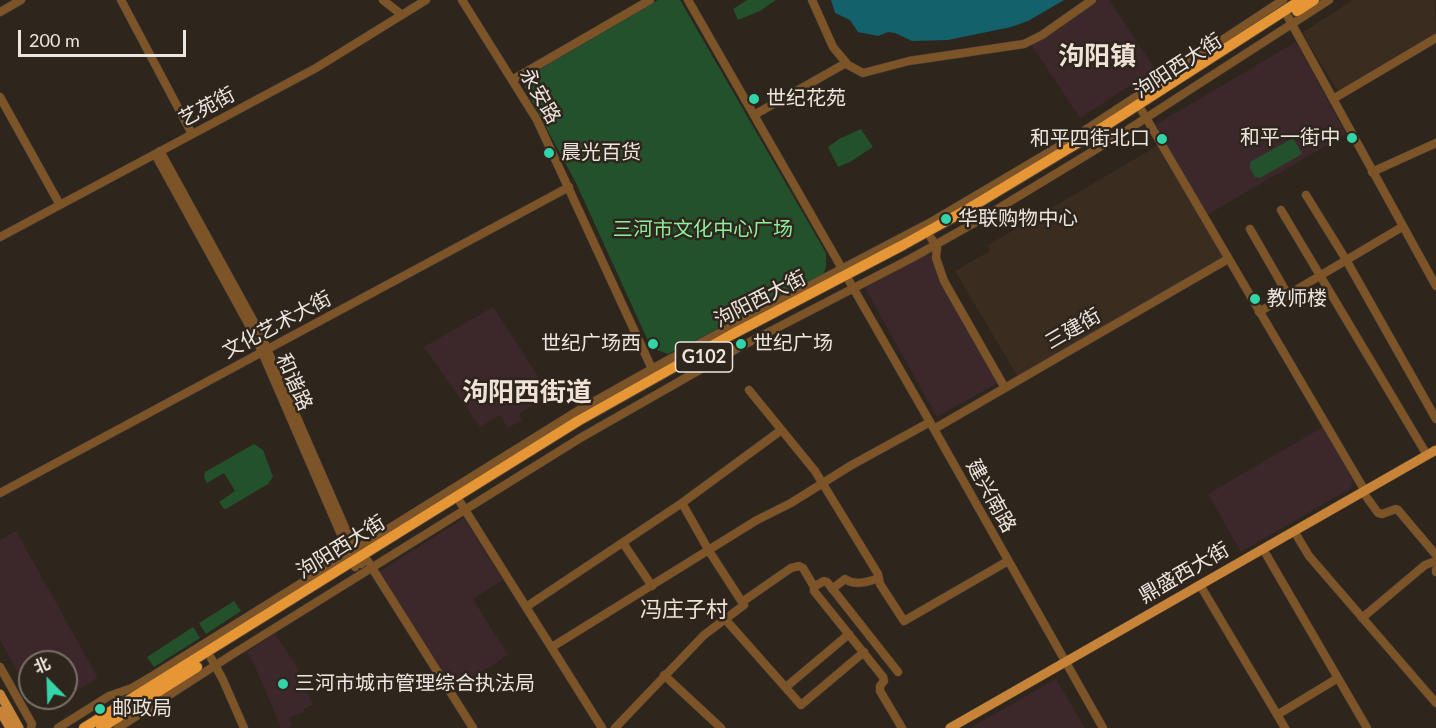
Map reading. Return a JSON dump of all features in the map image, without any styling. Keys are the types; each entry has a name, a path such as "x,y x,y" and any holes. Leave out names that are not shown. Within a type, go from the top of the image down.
{"highway":[{"name":"泃阳西大街","path":"101,728 213,662 359,560 462,506 581,427 848,278 1037,168 1301,0"},
{"name":"泃阳西大街","path":"84,728 359,560 654,372 848,278 933,241 1041,174 1144,115 1290,20 1314,0"}],"main road":[{"name":"鼎盛西大街","path":"950,728 1432,452"},
{"path":"0,694 19,728"},
{"path":"0,711 10,728"}],"street":[{"path":"0,12 21,0"},
{"path":"121,0 192,134"},
{"path":"383,0 402,15"},
{"name":"艺苑街","path":"0,237 315,68 426,0"},
{"name":"永安路","path":"462,0 537,120 654,372"},
{"path":"512,80 650,0"},
{"name":"建兴南路","path":"688,0 1103,728"},
{"path":"812,0 833,47 846,63 859,72 1024,44 1049,30 1092,0"},
{"path":"848,278 931,222 1073,138 1283,0"},
{"path":"1329,0 1290,20 1436,286"},
{"path":"1333,99 1436,38"},
{"path":"754,115 846,63"},
{"path":"0,97 60,205"},
{"path":"1144,115 1378,513 1398,510 1436,555"},
{"path":"1372,172 1436,143"},
{"name":"和谐路","path":"157,152 264,350 359,560 473,728"},
{"name":"文化艺术大街","path":"0,493 569,187"},
{"path":"1306,195 1346,260 1436,418"},
{"path":"1281,210 1320,276 1432,452"},
{"path":"1259,312 1402,227"},
{"path":"1250,229 1288,295"},
{"path":"933,241 944,281 1005,388"},
{"name":"三建街","path":"552,647 850,465 1005,388 1228,259"},
{"path":"749,390 823,483 878,574 880,584 904,621 1008,561"},
{"path":"526,607 682,503 780,431"},
{"path":"615,728 704,635 744,605 709,551 682,503"},
{"path":"462,506 602,728"},
{"path":"1294,531 1309,556 1436,703"},
{"path":"623,543 652,586"},
{"path":"1263,549 1367,728"},
{"path":"118,728 359,560"},
{"path":"58,728 109,696 132,688 359,560"},
{"path":"1362,618 1425,565 1436,561"},
{"path":"742,602 797,565 803,568 814,586 814,591 883,677 880,691 902,728"},
{"path":"832,589 845,579 854,583 879,578"},
{"path":"814,586 826,581 898,672"},
{"path":"1200,585 1285,728"},
{"path":"725,619 801,705 864,652"},
{"path":"786,687 849,634"},
{"path":"213,662 244,728"},
{"path":"0,667 32,724 32,728"},
{"path":"664,675 721,728"},
{"path":"1277,715 1338,678"}],"shaded area":[{"path":"1099,0 1109,0 1155,69 1080,118 1031,44"},
{"path":"1353,0 1435,0 1436,34 1339,93 1302,33"},
{"path":"1296,42 1346,134 1207,215 1155,125"},
{"path":"1157,146 1224,257 1018,377 955,271 990,251 988,245"},
{"name":"华联购物中心","path":"929,253 999,382 937,417 865,288"},
{"path":"493,307 550,395 519,414 522,420 508,428 500,415 480,427 424,347"},
{"path":"1323,427 1353,480 1351,488 1241,552 1208,494"},
{"path":"464,518 503,580 473,599 508,655 454,690 379,572"},
{"path":"16,531 98,678 78,690 78,650 18,650 18,672 0,640 0,540"},
{"name":"三河市城市管理综合执法局","path":"275,634 294,662 313,705 303,709 304,712 289,718 292,726 287,728 281,728 247,652"},
{"path":"1056,679 1085,728 970,728"}],"green space":[{"name":"三河市文化中心广场","path":"658,0 680,0 826,253 826,267 822,277 668,354 654,349 649,343 576,183 525,88 526,77"},
{"path":"747,0 776,0 760,11 738,20 733,9"},
{"path":"861,129 873,147 838,167 828,147"},
{"path":"1293,138 1302,154 1260,178 1255,177 1250,168 1250,162"},
{"path":"254,444 263,450 273,477 268,484 226,509 223,508 219,502 235,491 224,473 207,483 204,477 205,472"},
{"path":"234,601 241,611 206,634 199,623"},
{"path":"193,627 200,638 154,667 147,657"}],"water":[{"path":"831,0 1064,0 1028,21 1011,27 948,40 912,41 895,33 888,32 878,36 858,32 850,20 835,13"}],"place":[{"name":"世纪花苑","path":"754,99"},
{"name":"和平一街中","path":"1352,138"},
{"name":"和平四街北口","path":"1162,139"},
{"name":"晨光百货","path":"549,153"},
{"name":"华联购物中心","path":"946,219"},
{"name":"教师楼","path":"1255,299"},
{"name":"世纪广场西","path":"653,344"},
{"name":"世纪广场","path":"741,344"},
{"name":"三河市城市管理综合执法局","path":"283,684"},
{"name":"邮政局","path":"100,709"}],"district":[{"name":"泃阳镇","path":"1097,57"},
{"name":"泃阳西街道","path":"527,393"},
{"name":"冯庄子村","path":"684,610"}]}
